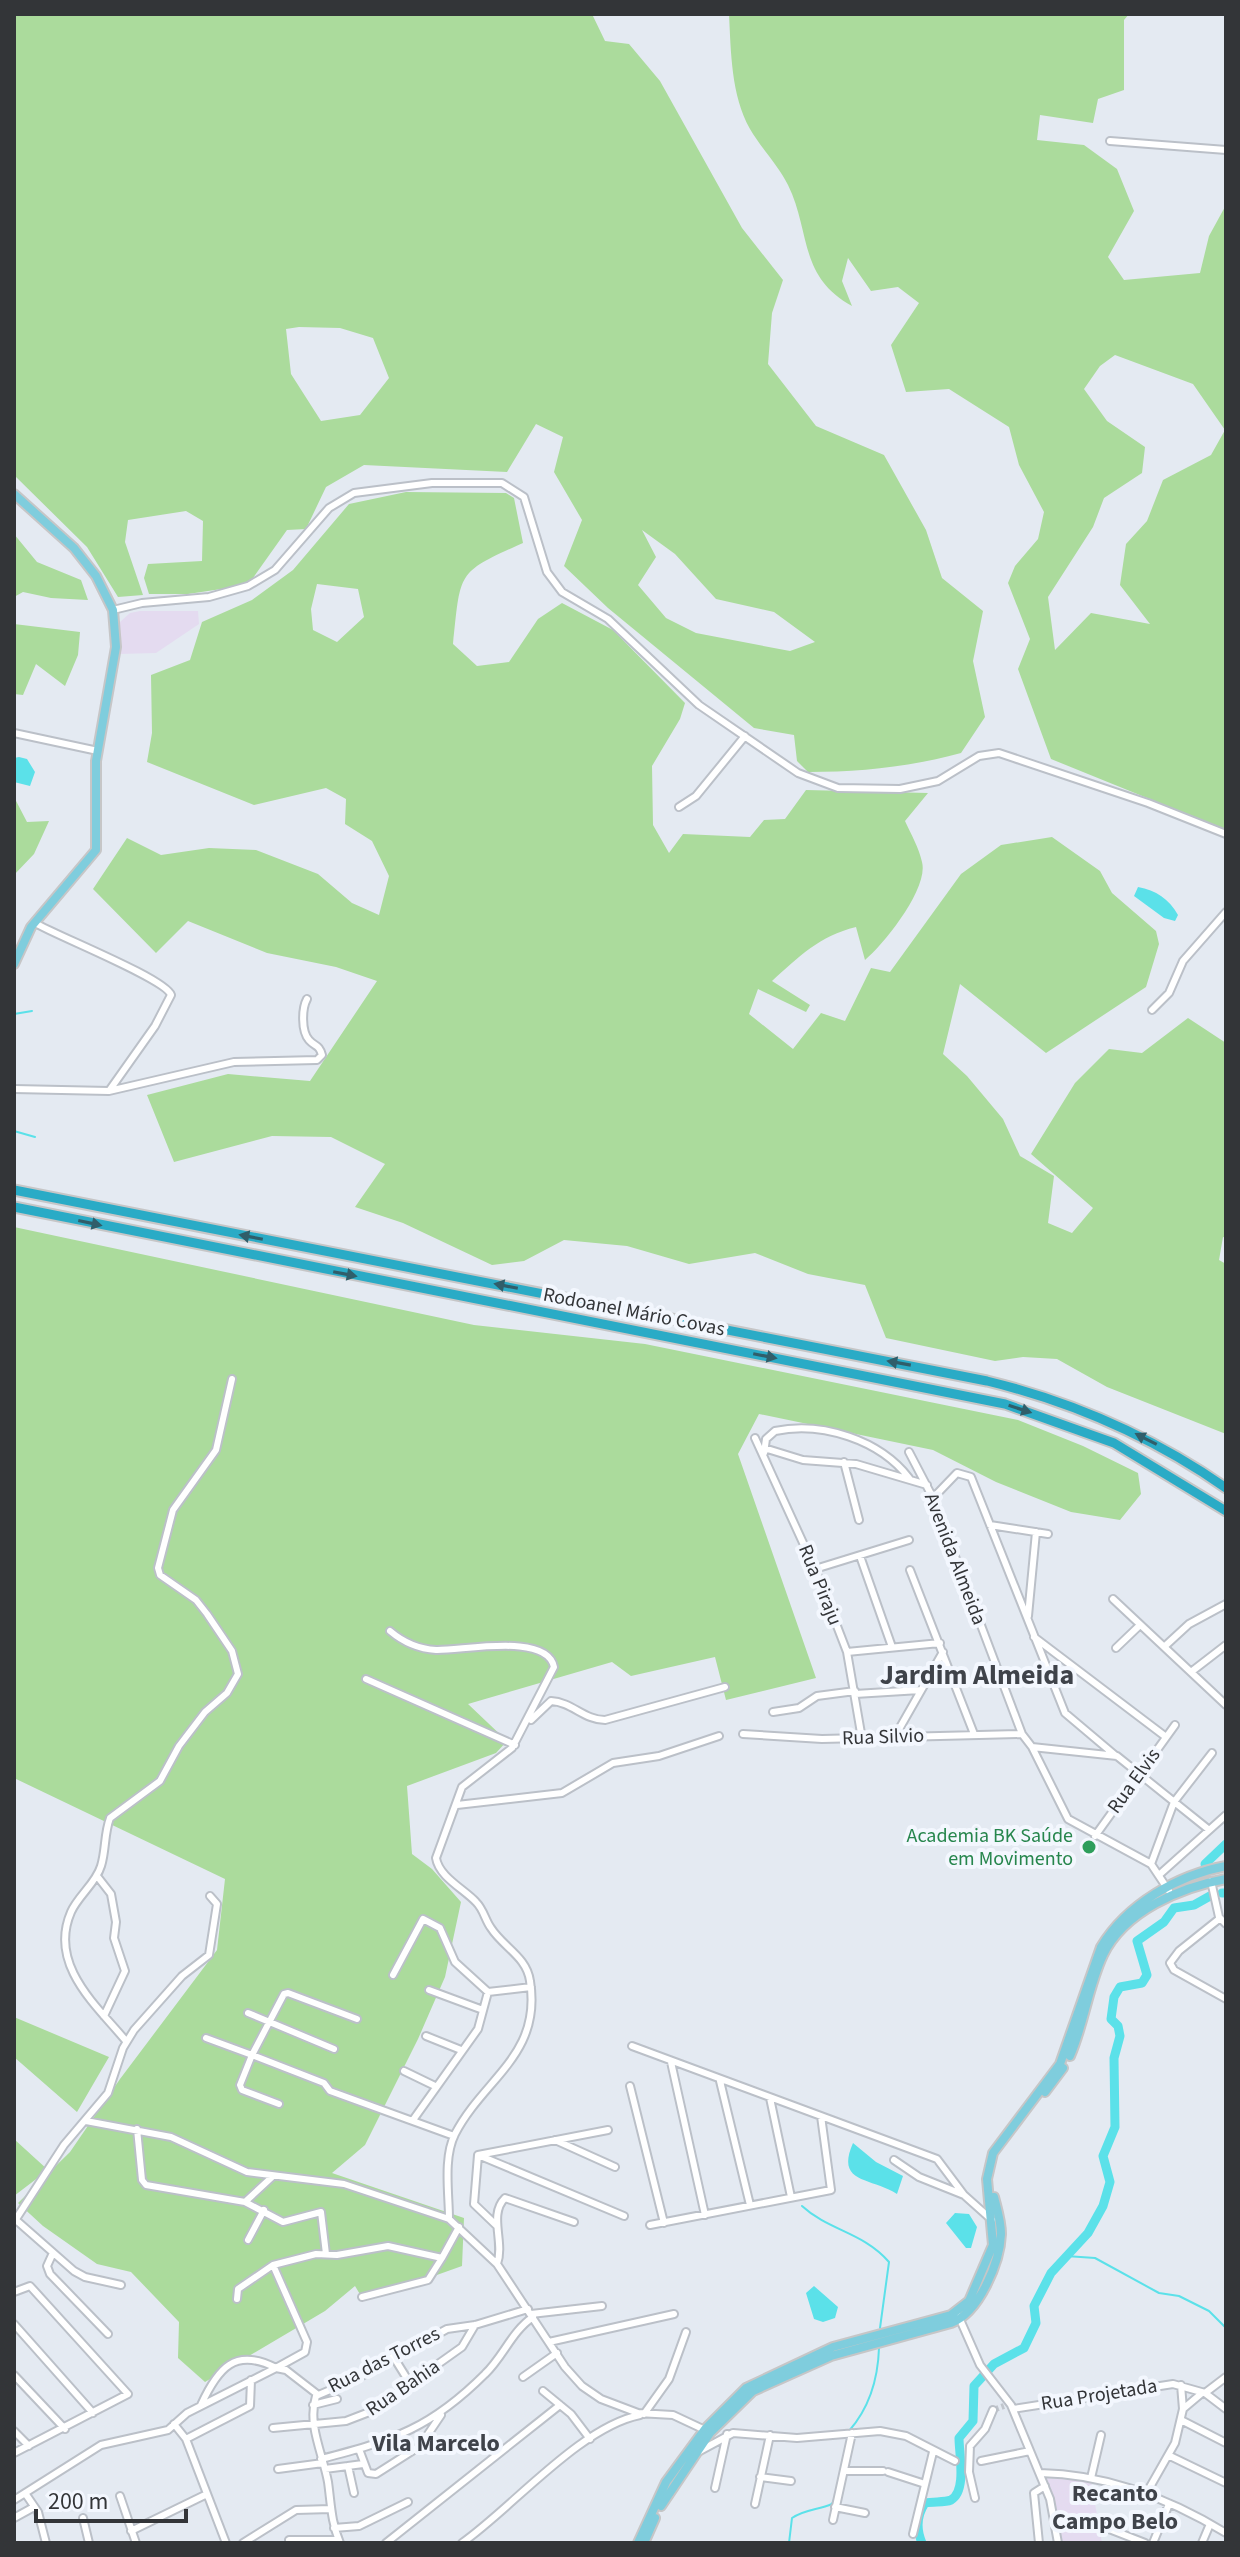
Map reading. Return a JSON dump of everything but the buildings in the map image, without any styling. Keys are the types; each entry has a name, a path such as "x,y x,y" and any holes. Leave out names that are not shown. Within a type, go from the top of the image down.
{"highway":[{"name":"Rodoanel Mário Covas","path":"14,1190 987,1381 1075,1407 1121,1426 1226,1488"},
{"name":"Rodoanel Mário Covas","path":"14,1207 1005,1404 1114,1443 1226,1511"}],"main road":[{"path":"14,494 87,563 113,610 116,657 98,751 97,849 78,876 35,923 14,964"},
{"path":"958,2316 969,2301 993,2245 994,2222 987,2179 998,2144 1060,2064 1096,1956 1107,1937 1170,1888 1197,1873 1226,1866"},
{"path":"1197,1873 1197,1884"},
{"path":"644,2543 664,2498 692,2452 746,2388 803,2359 958,2316 976,2301 1000,2246 1001,2228 993,2176 1000,2151 1068,2060 1104,1952 1119,1934 1170,1888 1226,1879"},
{"path":"638,2543 666,2482 692,2452"}],"street":[{"path":"1110,141 1226,150"},
{"path":"113,610 142,603 209,597 248,586 275,570 329,508 354,493 429,484 502,483 524,497 547,572 558,588 608,619 690,698 798,773 833,787 851,789 922,786 945,779 979,756 1002,753 1052,773 1148,803 1226,834"},
{"path":"14,733 98,751"},
{"path":"679,807 696,796 745,736"},
{"path":"1152,1010 1169,993 1178,968 1226,912"},
{"path":"35,923 170,991 168,1003 155,1026 109,1091"},
{"path":"14,1089 109,1091 234,1062 317,1060 322,1055 320,1048 306,1034 303,1009 307,999"},
{"path":"126,2041 88,2000 75,1979 66,1930 76,1904 97,1876 110,1818 160,1781 179,1746 205,1712 227,1693 238,1674 237,1662 222,1633 196,1600 160,1575 158,1568 173,1510 216,1450 232,1379"},
{"path":"764,1456 766,1439 775,1431 827,1431 883,1452 909,1478"},
{"name":"Rua Piraju","path":"755,1438 815,1569 847,1652 862,1739"},
{"path":"764,1448 803,1460 844,1462 927,1485"},
{"name":"Avenida Almeida","path":"909,1452 933,1498 1022,1734 1032,1747"},
{"path":"844,1462 859,1520"},
{"path":"933,1498 957,1473 967,1474 975,1484 1068,1718 1208,1829"},
{"path":"990,1525 1048,1534"},
{"path":"1028,1618 1036,1532"},
{"path":"815,1569 909,1540"},
{"path":"860,1556 892,1647"},
{"path":"910,1570 974,1734"},
{"path":"1113,1599 1226,1705"},
{"path":"1164,1647 1189,1624 1226,1604"},
{"path":"1116,1648 1140,1625"},
{"path":"390,1631 406,1643 434,1650 520,1647 541,1652 554,1662 515,1745 506,1755 467,1781 437,1863 477,1903 492,1931 518,1956 527,1970 531,1987 527,2037 454,2136 449,2161 449,2219"},
{"path":"1034,1637 1166,1737"},
{"path":"847,1652 940,1643"},
{"path":"1191,1672 1226,1645"},
{"path":"894,1738 943,1652"},
{"path":"366,1679 515,1745"},
{"path":"527,1722 551,1701 574,1707 596,1720 605,1720 725,1687"},
{"path":"773,1712 799,1708 817,1696 920,1690"},
{"path":"1219,1698 1226,1691"},
{"name":"Rua Elvis","path":"1095,1836 1175,1725"},
{"name":"Rua Silvio","path":"743,1734 862,1739 1022,1734"},
{"path":"457,1805 562,1793 572,1790 613,1763 659,1756 719,1736"},
{"path":"1032,1747 1117,1756"},
{"path":"1032,1747 1062,1811 1095,1836 1151,1864 1170,1888"},
{"path":"1151,1864 1174,1802 1212,1753"},
{"path":"1160,1876 1226,1815"},
{"path":"97,1876 111,1894 116,1922 114,1938 125,1971 104,2016"},
{"path":"1211,1881 1223,1922 1179,1951 1170,1963 1174,1970 1226,1999"},
{"path":"121,2285 85,2277 52,2255 15,2221 64,2145 108,2093 126,2041 170,1989 209,1955 217,1904 210,1896"},
{"path":"393,1975 423,1919 440,1928 455,1962 488,1992 531,1987"},
{"path":"429,1990 483,2010"},
{"path":"413,2120 478,2029 488,1992"},
{"path":"279,2104 242,2090 240,2085 284,1994 357,2019"},
{"path":"248,2013 334,2049"},
{"path":"426,2036 461,2050"},
{"path":"206,2038 324,2083 330,2091 454,2136"},
{"path":"632,2046 937,2159 964,2195 994,2222"},
{"path":"671,2062 705,2215"},
{"path":"404,2071 435,2086"},
{"path":"720,2081 750,2205"},
{"path":"630,2086 664,2223"},
{"path":"770,2098 791,2197"},
{"path":"650,2225 832,2188 821,2116"},
{"path":"86,2121 137,2129 187,2143 234,2169 371,2191 449,2219 497,2264 582,2386 644,2414"},
{"path":"137,2129 142,2180 146,2185 245,2202 283,2222 321,2212 326,2254"},
{"path":"478,2155 608,2130"},
{"path":"555,2140 615,2167"},
{"path":"478,2155 624,2216"},
{"path":"478,2155 474,2204 497,2226"},
{"path":"894,2160 919,2177 964,2195"},
{"path":"245,2202 272,2177"},
{"path":"497,2264 501,2245 497,2226 499,2204 512,2197 574,2222"},
{"path":"248,2240 264,2210"},
{"path":"362,2297 428,2280 459,2227"},
{"path":"237,2299 238,2289 273,2265 304,2255 388,2246 442,2258"},
{"path":"52,2255 47,2266 50,2274 108,2334"},
{"path":"14,2500 110,2440 154,2435 201,2405 305,2352 307,2342 273,2265"},
{"path":"14,2292 30,2286 128,2390 126,2397 14,2453"},
{"name":"Rua das Torres","path":"339,2541 314,2424 313,2405 317,2394 356,2379 447,2329 530,2313 602,2306"},
{"path":"359,2449 369,2474 376,2474 420,2446 441,2415 485,2375 530,2313"},
{"path":"549,2342 674,2314"},
{"path":"958,2316 985,2373 1009,2406 1040,2473 1058,2543"},
{"path":"14,2324 93,2413"},
{"name":"Rua Bahia","path":"273,2428 358,2417 411,2385 462,2347 475,2325"},
{"path":"644,2414 669,2379 686,2332"},
{"path":"523,2377 557,2353"},
{"path":"393,2356 411,2385"},
{"path":"201,2405 216,2375 245,2358 254,2357 286,2370 317,2394"},
{"path":"14,2375 65,2429"},
{"path":"1183,2409 1226,2377"},
{"path":"186,2439 250,2406 251,2380"},
{"path":"1146,2494 1170,2456 1183,2409 1181,2385"},
{"name":"Rua Projetada","path":"1009,2406 1181,2385 1204,2393 1226,2409"},
{"path":"543,2391 590,2439"},
{"path":"313,2405 337,2399"},
{"path":"386,2543 560,2405"},
{"path":"619,2421 626,2408"},
{"path":"975,2498 969,2472 970,2446 985,2429 993,2410"},
{"path":"462,2543 590,2439 619,2421 644,2414 670,2414 707,2431"},
{"path":"323,2464 406,2434 441,2415"},
{"path":"1181,2420 1226,2443"},
{"path":"174,2424 186,2439 226,2543"},
{"path":"14,2431 29,2446"},
{"path":"692,2452 703,2452 727,2434 797,2438 894,2432 955,2461"},
{"path":"833,2520 852,2433"},
{"path":"715,2488 727,2434"},
{"path":"755,2504 770,2435"},
{"path":"1091,2478 1101,2435"},
{"path":"981,2461 1030,2451"},
{"path":"913,2534 933,2452"},
{"path":"1170,2456 1226,2483"},
{"path":"278,2469 363,2464"},
{"path":"348,2466 354,2493"},
{"path":"845,2471 886,2471 925,2484"},
{"path":"1040,2473 1091,2478 1146,2494 1226,2533"},
{"path":"760,2477 791,2481"},
{"path":"1039,2543 1034,2493 1045,2486"},
{"path":"25,2493 34,2507 46,2543"},
{"path":"131,2531 207,2494"},
{"path":"120,2496 136,2543"},
{"path":"334,2528 359,2526 408,2502"},
{"path":"1153,2543 1169,2504"},
{"path":"14,2518 34,2507"},
{"path":"835,2507 865,2513"},
{"path":"243,2543 296,2510 331,2509"},
{"path":"83,2518 89,2543"},
{"path":"1037,2527 1055,2523"},
{"path":"1202,2543 1210,2524"},
{"path":"1104,2527 1145,2543"},
{"path":"290,2543 289,2540 298,2538 339,2541"}],"shaded area":[{"path":"198,611 199,624 156,653 119,654 120,622 130,613"},
{"path":"1047,2478 1091,2481 1102,2543 1063,2543"}],"green space":[{"path":"14,14 592,14 605,41 629,44 660,81 742,228 783,280 772,313 768,364 816,426 884,455 926,530 942,578 983,611 973,661 985,717 961,753 885,768 808,772 797,761 794,735 754,728 608,608 564,566 582,520 554,472 563,437 536,424 507,472 364,465 326,487 306,529 287,530 248,585 188,594 149,594 144,578 148,564 202,561 203,521 186,511 128,520 125,542 143,595 118,597 87,547 14,475","holes":["340,328 373,338 389,378 360,415 321,421 291,374 286,329","642,530 675,554 716,599 774,612 815,642 790,651 696,633 666,618 638,585 656,557"]},
{"path":"729,14 1129,14 1124,20 1124,90 1098,99 1093,123 1040,115 1037,140 1084,145 1117,169 1134,211 1108,257 1124,280 1200,273 1209,236 1226,205 1226,830 1051,759 1018,669 1030,639 1008,583 1015,566 1038,539 1044,512 1019,465 1009,427 949,389 906,392 891,345 919,303 898,287 871,291 848,258 842,281 852,306 822,281 808,252 788,185 754,136 739,102 733,73","holes":["1115,355 1193,384 1225,430 1211,455 1163,480 1147,521 1126,544 1120,585 1150,624 1091,613 1055,650 1048,597 1093,527 1104,498 1142,473 1145,447 1107,421 1084,389 1100,366"]},
{"path":"406,492 506,493 514,498 523,543 485,561 466,577 458,602 453,644 477,666 509,662 538,619 562,603 613,630 685,703 680,719 652,766 653,825 669,853 683,834 750,837 764,820 785,819 806,790 928,793 905,821 922,862 919,886 883,942 865,960 856,927 843,931 811,948 772,981 810,1005 806,1012 758,989 749,1014 793,1049 821,1013 845,1021 871,968 890,972 961,874 1001,845 1052,837 1100,871 1112,893 1156,931 1159,944 1146,987 1046,1053 960,984 943,1054 967,1076 1003,1119 1020,1156 1054,1176 1048,1223 1072,1233 1093,1208 1031,1154 1075,1083 1109,1049 1142,1053 1188,1018 1226,1043 1226,1238 1223,1237 1219,1260 1226,1264 1226,1434 1107,1387 1057,1359 1023,1357 995,1361 886,1338 865,1285 808,1274 755,1253 689,1264 627,1246 564,1240 524,1261 492,1265 403,1223 355,1207 385,1164 331,1137 272,1136 174,1162 147,1095 228,1074 310,1081 377,981 336,967 267,953 188,921 156,953 93,889 127,838 161,855 209,848 256,850 318,874 352,903 379,915 389,876 372,841 345,824 346,799 326,788 254,805 147,762 152,733 151,675 190,660 202,622 252,600 293,570 349,504","holes":["317,584 358,589 364,617 337,642 313,630 311,609"]},
{"path":"14,534 37,562 81,580 88,600 51,598 23,592 14,597"},
{"path":"14,624 80,632 78,655 65,686 36,664 23,695 14,694"},
{"path":"14,797 27,822 49,821 34,854 14,875"},
{"path":"14,1227 474,1325 645,1344 1018,1420 1083,1446 1138,1473 1141,1494 1120,1520 1071,1512 996,1482 933,1450 759,1414 738,1454 816,1678 726,1700 715,1657 631,1676 612,1662 468,1704 507,1741 496,1753 407,1786 412,1854 432,1869 461,1902 445,1977 365,2145 332,2173 464,2218 462,2266 364,2301 355,2286 325,2311 205,2382 178,2358 179,2322 131,2272 97,2264 43,2226 18,2203 70,2152 120,2079 217,1950 225,1879 14,1778"},
{"path":"14,2017 109,2057 77,2112 14,2057"},
{"path":"14,2139 48,2170 14,2196"}],"water":[{"path":"14,758 27,759 35,772 30,786 14,782"},
{"path":"1138,887 1151,890 1166,900 1178,915 1175,921 1164,918 1134,896"},
{"path":"853,2143 876,2162 903,2176 897,2194 852,2173 849,2156"},
{"path":"955,2213 969,2214 977,2227 971,2248 966,2248 946,2223"},
{"path":"814,2286 838,2307 835,2318 823,2322 814,2319 806,2293"}],"waterway":[{"path":"14,1014 32,1011"},
{"path":"14,1131 35,1137"},
{"path":"1205,1864 1226,1844"},
{"path":"922,2543 918,2522 925,2503 951,2500 959,2489 959,2438 973,2421 974,2386 994,2364 1024,2348 1036,2323 1034,2306 1051,2273 1088,2233 1103,2206 1110,2182 1103,2156 1115,2127 1114,2058 1120,2036 1118,2026 1111,2019 1114,1997 1120,1987 1142,1983 1147,1975 1137,1941 1164,1922 1174,1908 1194,1905 1210,1896"},
{"path":"802,2206 823,2221 868,2244 889,2262 880,2328"},
{"path":"1066,2256 1095,2258 1159,2293 1179,2296 1209,2311 1226,2328"},
{"path":"849,2431 872,2392 879,2348"},
{"path":"789,2543 792,2518 832,2504 836,2495"}],"tunnel":[{"path":"993,2410 1004,2406"}],"place":[{"name":"Academia BK Saúde em Movimento","path":"1089,1847"}],"district":[{"name":"Jardim Almeida","path":"977,1675"},
{"name":"Vila Marcelo","path":"436,2443"},
{"name":"Recanto Campo Belo","path":"1115,2507"}]}
